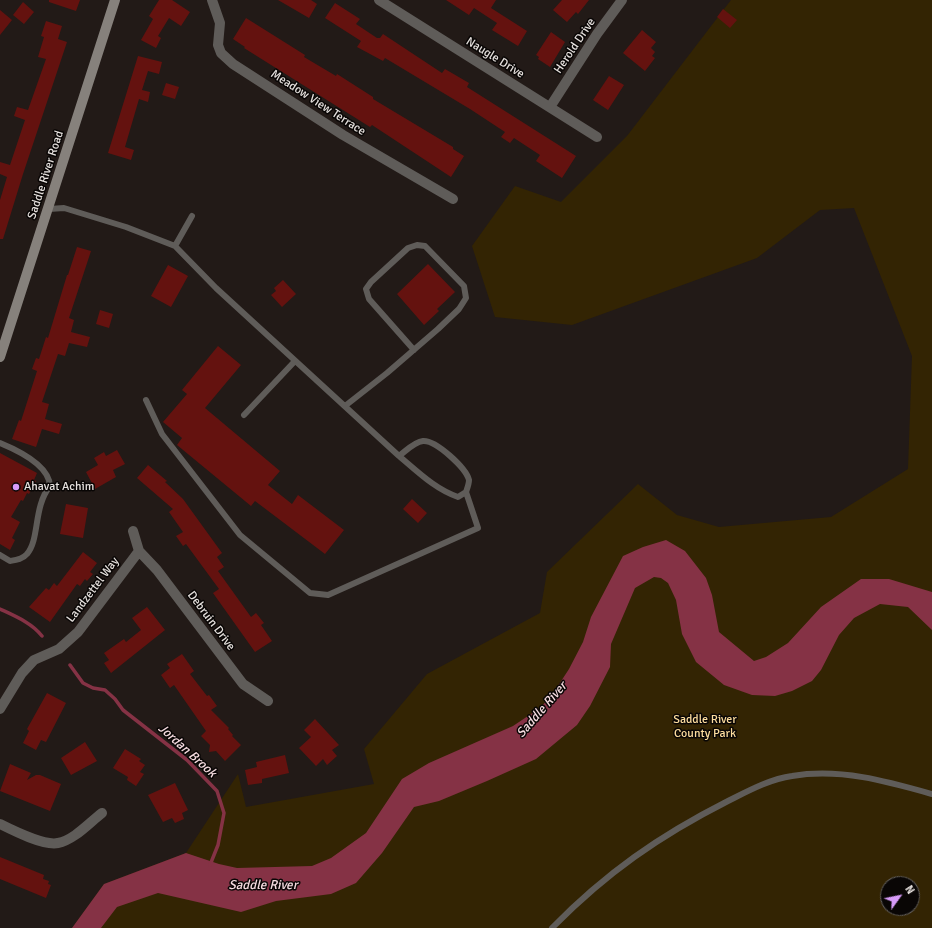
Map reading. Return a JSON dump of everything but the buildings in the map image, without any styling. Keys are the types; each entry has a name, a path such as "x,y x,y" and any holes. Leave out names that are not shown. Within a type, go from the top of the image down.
{"main road":[{"name":"Saddle River Road","path":"0,357 19,295 49,209 115,0"}],"street":[{"name":"Meadow View Terrace","path":"212,0 220,23 218,45 221,53 233,64 343,135 452,200"},
{"name":"Naugle Drive","path":"379,0 597,137"},
{"name":"Herold Drive","path":"550,107 597,34 622,0"},
{"path":"133,531 139,551"},
{"name":"Debruin Drive","path":"139,551 157,570 243,684 268,701"},
{"name":"Landzettel Way","path":"0,709 22,673 34,660 59,649 78,632 139,551"},
{"path":"0,824 28,837 58,843 71,838 102,813"}],"lane":[{"path":"49,209 64,208 126,227 175,246 218,291 431,483 446,493 458,497 466,492"},
{"path":"175,246 192,216"},
{"path":"345,406 414,350 459,309 466,298 464,286 425,246 417,245 408,248 371,282 366,289 369,299 414,350"},
{"path":"214,296 218,291"},
{"path":"244,415 295,361"},
{"path":"146,400 162,434 240,535 310,593 328,595 478,528 466,492 469,481 463,468 440,448 430,442 422,441 411,447 400,456"},
{"path":"0,443 12,448 39,466 49,480 50,486 44,493 37,512 32,546 26,555 18,560 10,561 0,555"},
{"path":"552,928 578,902 616,869 648,846 714,808 757,787 791,776 820,773 853,774 884,780 932,794"}],"green space":[{"name":"Saddle River County Park","path":"731,0 932,0 932,928 72,928 104,884 186,853 238,774 246,807 374,784 364,749 427,674 540,613 547,572 638,484 677,515 719,527 831,517 908,469 912,356 854,208 820,210 757,258 572,325 495,317 472,246 515,186 561,202 627,136"}],"water":[{"name":"Saddle River","path":"666,540 685,551 706,578 712,595 719,632 754,661 766,657 788,643 821,607 861,579 889,579 932,592 932,630 908,607 880,604 854,618 839,635 821,670 812,681 792,691 775,696 752,695 724,685 696,662 682,634 676,600 668,583 661,578 654,577 635,588 611,644 610,667 590,706 577,725 536,759 439,801 414,807 382,853 356,883 331,894 276,901 241,912 158,893 117,907 101,928 72,928 104,884 186,853 219,864 237,868 312,866 331,858 366,833 402,779 429,763 513,726 540,708 552,695 569,669 583,642 591,617 623,556 643,547"}],"waterway":[{"name":"Jordan Brook","path":"0,609 33,627 42,636"},
{"name":"Jordan Brook","path":"70,665 83,683 93,688 105,690 115,699 123,710 187,760 217,791 224,813 218,845 210,865"}],"place":[{"name":"Ahavat Achim","path":"16,487"}]}
